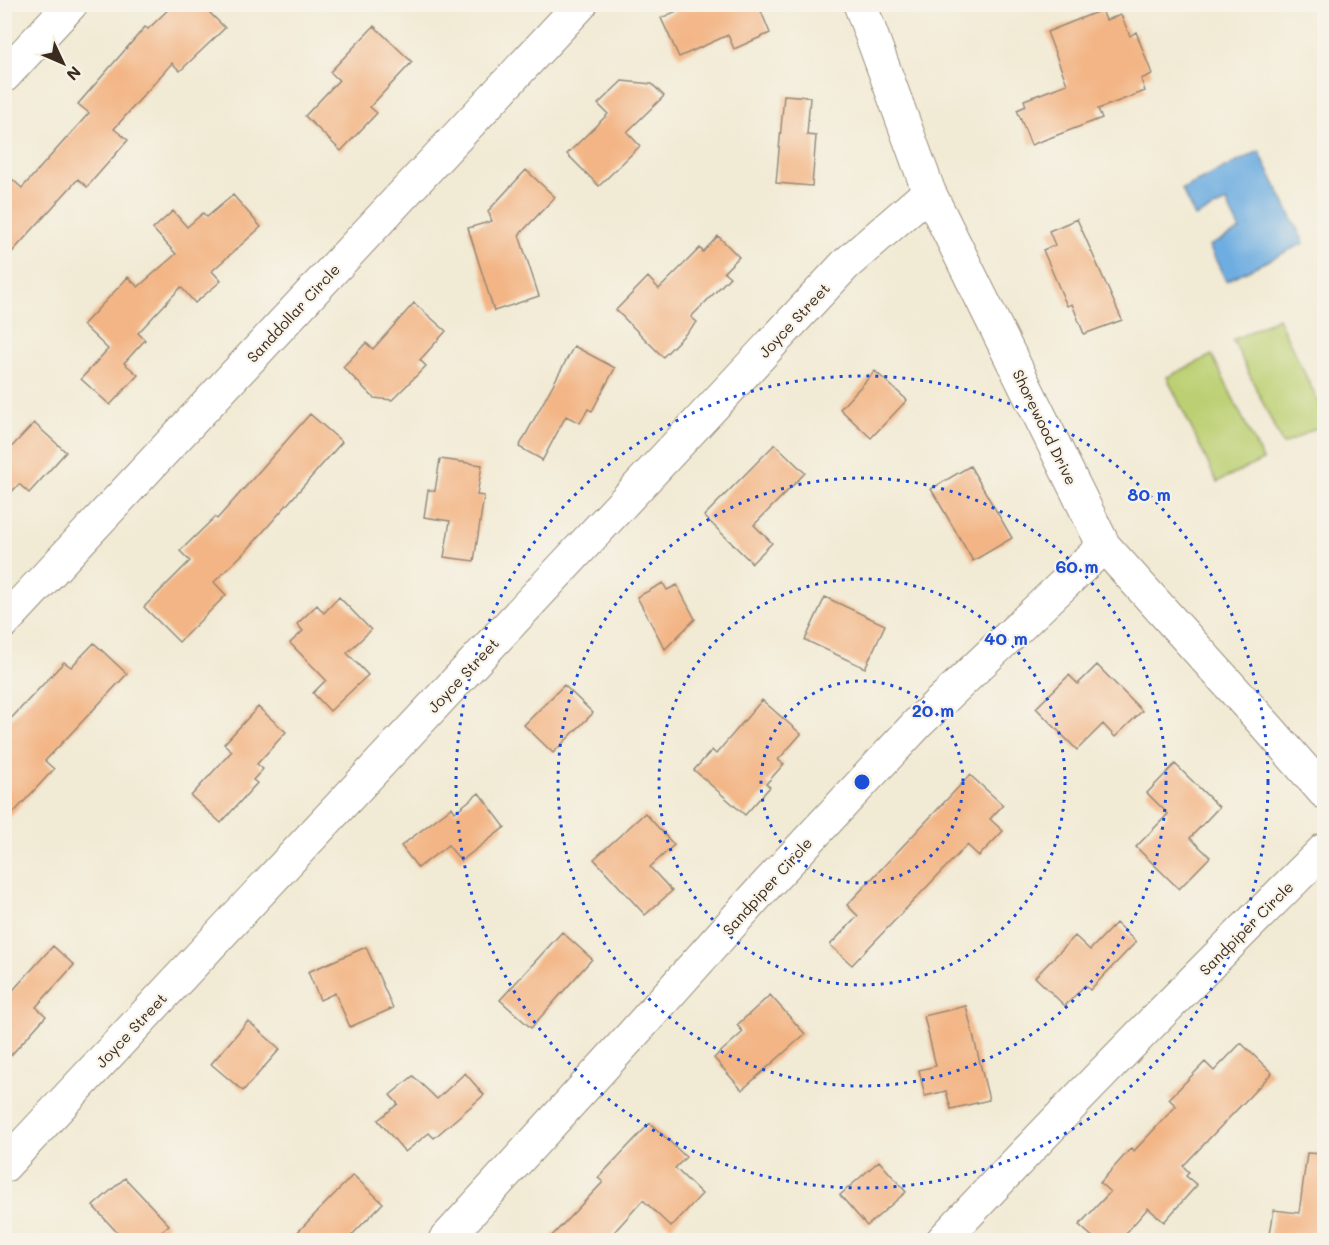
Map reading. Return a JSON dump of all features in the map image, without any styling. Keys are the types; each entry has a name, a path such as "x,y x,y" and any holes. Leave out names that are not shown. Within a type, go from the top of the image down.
{"street":[{"path":"4,76 71,4"},
{"name":"Sanddollar Circle","path":"4,622 581,4"},
{"name":"Shorewood Drive","path":"860,4 929,192 1104,546 1254,711 1324,792"},
{"name":"Joyce Street","path":"4,1166 845,265 929,192"},
{"name":"Sandpiper Circle","path":"445,1240 760,892 919,722 1104,546"},
{"name":"Sandpiper Circle","path":"943,1240 1178,995 1324,850"}],"green space":[{"path":"1278,318 1324,414 1324,424 1283,445 1233,340"},
{"path":"1212,355 1263,460 1217,482 1167,377"}],"water":[{"path":"1259,151 1304,243 1226,281 1209,246 1240,230 1226,202 1195,217 1182,189"}],"building":[{"path":"174,4 201,4 225,28 180,71 172,63 114,129 128,140 87,187 78,179 4,261 4,172 22,188 89,113 78,104 145,27 148,29"},
{"path":"692,4 758,4 770,33 734,49 728,35 679,57 661,18"},
{"path":"1102,10 1106,20 1121,15 1130,36 1136,32 1152,74 1141,79 1145,91 1098,109 1102,118 1031,145 1017,110 1026,106 1024,100 1067,84 1047,32"},
{"path":"374,26 412,62 370,107 377,113 341,151 305,116 339,80 330,72"},
{"path":"622,81 652,84 664,96 627,132 640,146 599,186 567,154 608,114 598,104"},
{"path":"784,95 810,97 807,135 816,136 812,186 776,183"},
{"path":"526,170 555,197 519,235 539,296 494,311 468,228 492,221 488,211"},
{"path":"233,195 261,227 212,271 221,281 195,303 181,287 138,333 145,340 124,363 138,375 110,405 81,379 108,349 83,325 128,277 138,287 176,254 153,229 173,211 187,227 203,213 207,217"},
{"path":"1077,219 1122,320 1084,334 1072,304 1067,306 1043,250 1055,245 1049,231"},
{"path":"718,236 739,257 724,272 730,277 691,317 697,322 663,357 616,310 648,277 659,289 700,248 703,252"},
{"path":"414,303 446,331 420,360 426,366 392,400 374,398 343,367 366,343 373,349"},
{"path":"574,346 615,368 592,411 588,409 580,423 566,416 542,461 519,447"},
{"path":"875,371 907,400 871,438 840,409"},
{"path":"310,414 342,442 248,549 214,582 226,595 179,642 144,607 190,561 180,551 215,517 217,519"},
{"path":"34,423 66,452 29,493 19,484 4,500 4,455"},
{"path":"775,444 805,473 754,525 772,543 752,563 704,516"},
{"path":"440,459 482,465 477,495 484,496 474,561 444,557 450,521 424,517 428,490 435,491"},
{"path":"970,466 1012,538 973,561 931,489"},
{"path":"663,583 667,590 677,585 695,619 665,649 637,597"},
{"path":"339,597 371,630 347,653 368,675 330,711 313,693 326,680 290,643 303,631 297,624 317,605 324,613"},
{"path":"825,597 885,625 865,668 805,640"},
{"path":"94,643 127,674 45,761 54,769 4,823 4,726 64,662 71,667"},
{"path":"1097,665 1142,711 1115,737 1103,724 1077,750 1036,708 1069,675 1078,684"},
{"path":"564,685 593,713 553,753 524,725"},
{"path":"762,700 801,734 778,760 784,764 766,784 770,787 745,815 694,770 712,750 716,754"},
{"path":"258,707 286,732 257,764 263,769 253,780 257,783 221,823 191,796 232,751 224,744"},
{"path":"1175,764 1219,807 1190,838 1210,857 1179,889 1136,847 1168,814 1147,793"},
{"path":"970,775 1003,805 990,819 1003,831 979,856 967,845 852,965 830,945 858,916 847,905"},
{"path":"479,793 505,827 461,861 448,845 418,868 401,846 452,807 455,812"},
{"path":"645,813 674,845 650,867 672,891 645,915 594,859"},
{"path":"1116,923 1136,942 1090,990 1085,985 1065,1006 1035,977 1075,936 1090,950"},
{"path":"562,932 592,959 531,1028 500,1000"},
{"path":"53,946 74,965 36,1007 46,1016 4,1063 4,1000"},
{"path":"366,947 393,1008 350,1027 335,993 320,1000 308,972"},
{"path":"770,995 805,1034 742,1090 714,1058 743,1032 737,1025"},
{"path":"966,1006 989,1100 951,1109 946,1091 925,1096 919,1070 936,1066 924,1016"},
{"path":"248,1021 280,1049 243,1091 211,1064"},
{"path":"1241,1043 1272,1073 1183,1166 1189,1172 1186,1176 1197,1185 1164,1222 1148,1208 1120,1240 1096,1240 1079,1225 1110,1192 1100,1183 1131,1148 1134,1151 1176,1106 1169,1099 1205,1062 1214,1071"},
{"path":"465,1073 484,1095 434,1138 429,1133 405,1152 378,1120 398,1104 390,1095 413,1076 437,1099"},
{"path":"650,1123 686,1157 675,1168 702,1194 671,1227 643,1200 607,1240 548,1240 603,1182 598,1178"},
{"path":"1307,1153 1324,1154 1324,1240 1269,1240 1274,1210 1299,1213"},
{"path":"879,1161 906,1192 867,1226 840,1195"},
{"path":"353,1175 383,1203 347,1240 290,1240"},
{"path":"125,1178 169,1225 152,1240 124,1240 93,1206"}]}
